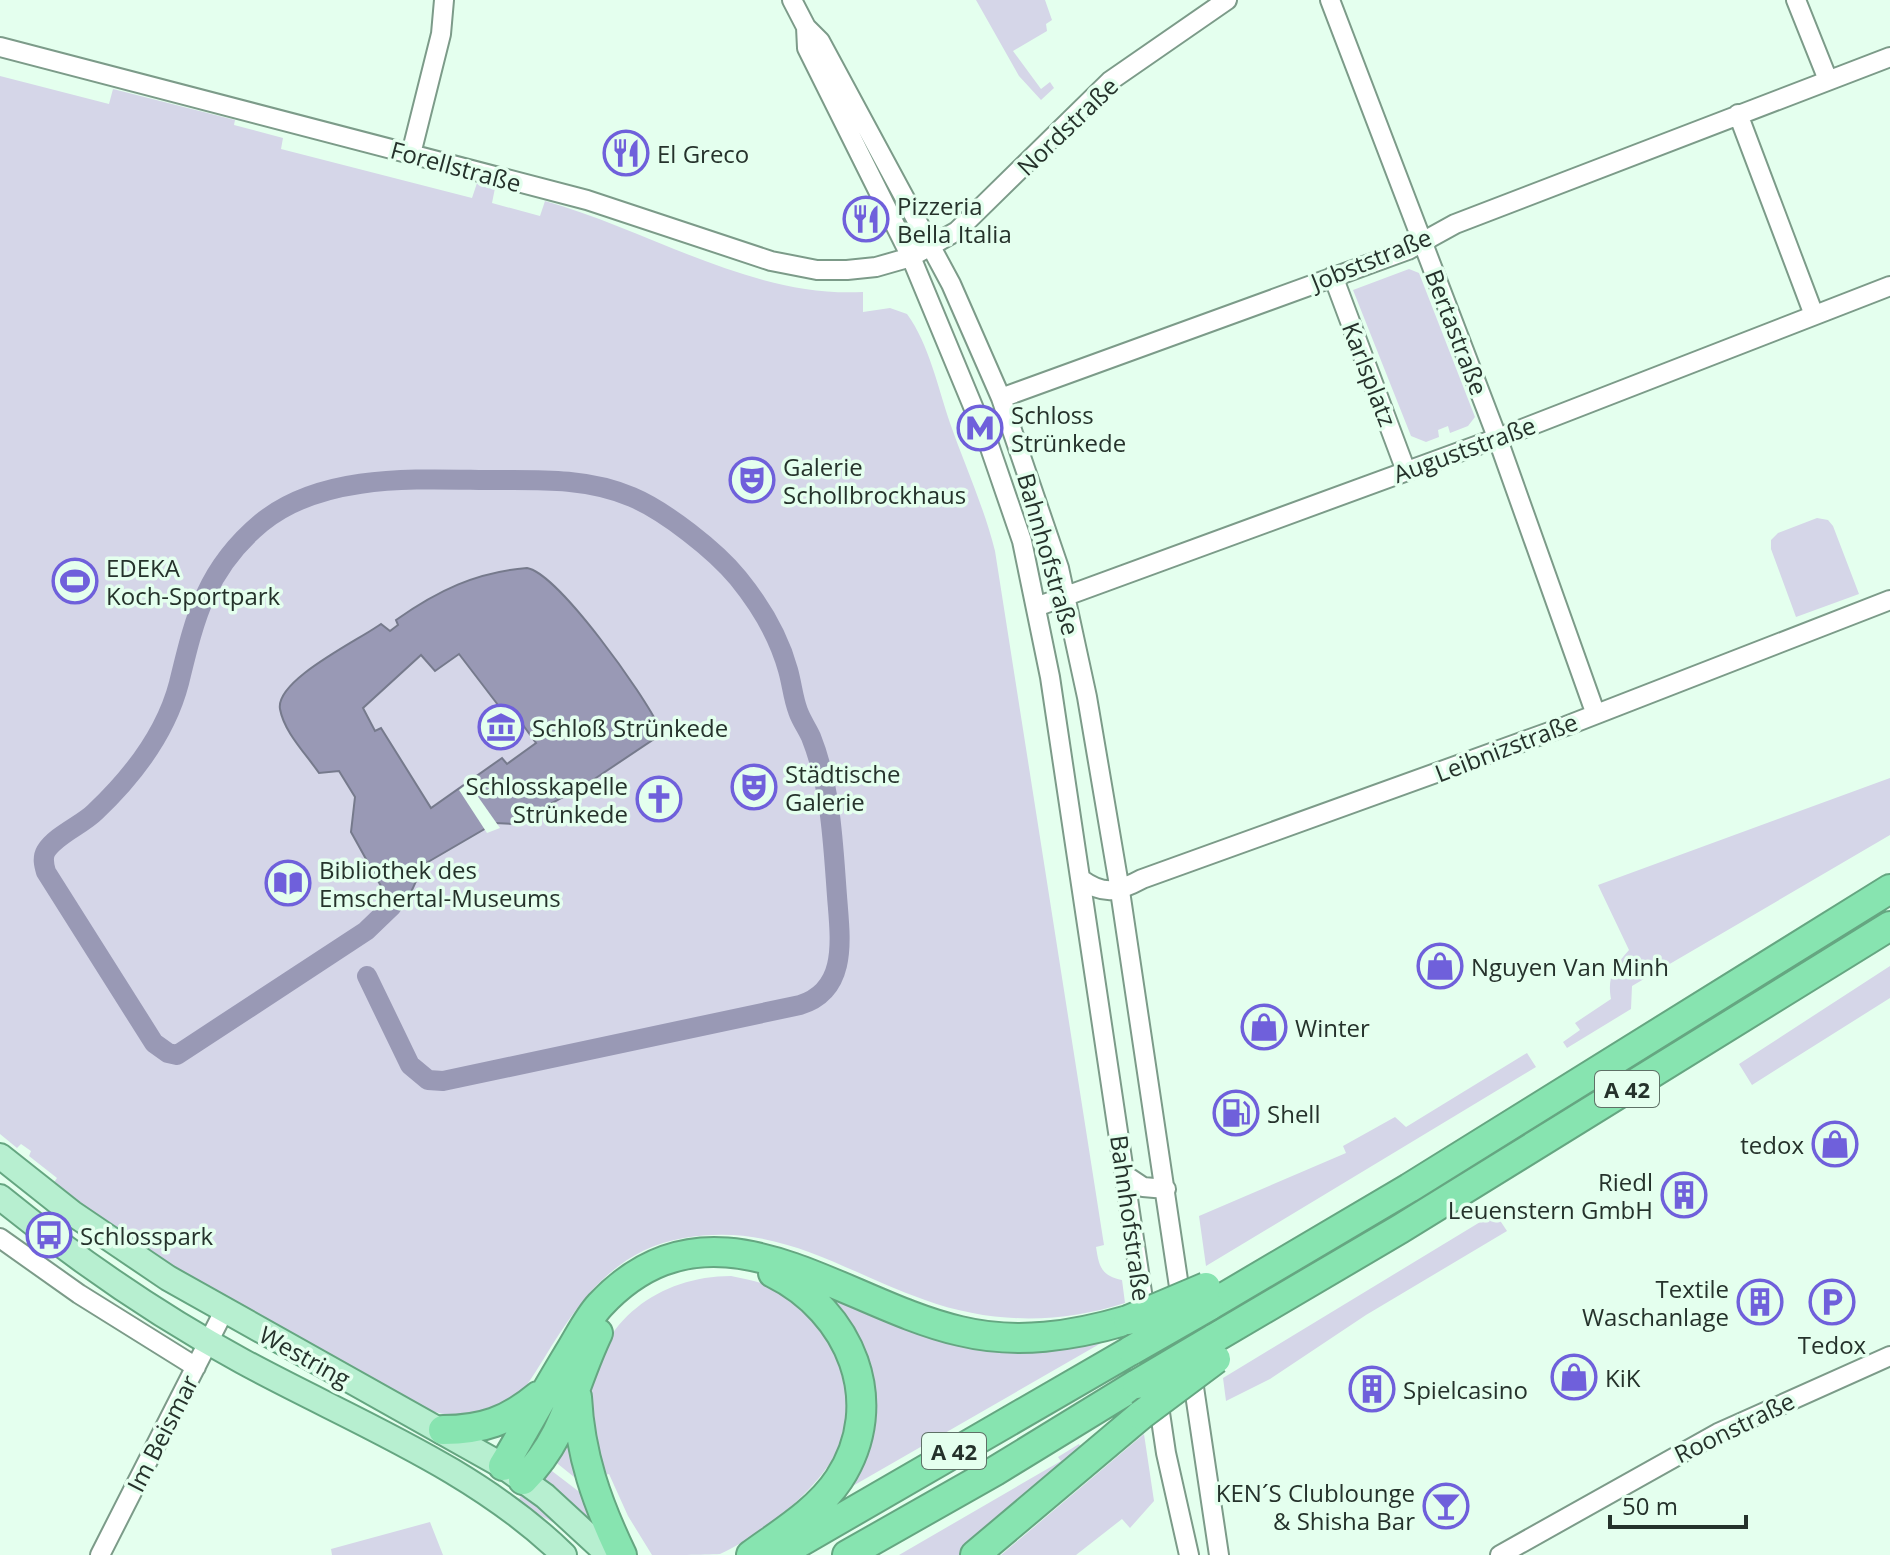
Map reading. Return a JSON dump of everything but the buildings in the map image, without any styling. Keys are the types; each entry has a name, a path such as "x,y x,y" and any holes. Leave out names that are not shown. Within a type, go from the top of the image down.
{"highway":[{"name":"A 42","path":"777,1555 1132,1350 1207,1296 1409,1188 1890,889"},
{"name":"A 42","path":"847,1555 995,1471 1137,1384 1215,1349 1400,1229 1890,926"},
{"path":"513,1473 548,1388 600,1305 645,1270 674,1258 704,1252 758,1256 798,1268 935,1325 977,1335 1027,1339 1056,1337 1128,1320 1207,1296"},
{"path":"513,1473 550,1450 592,1345 609,1316 640,1287 675,1270 713,1263 756,1268 788,1280 820,1304 840,1332 855,1365 861,1401 856,1439 846,1467 822,1499 751,1555"},
{"path":"975,1555 1215,1349"},
{"path":"443,1430 472,1429 504,1421 548,1388"},
{"path":"576,1388 586,1466 622,1555"}],"main road":[{"name":"Westring","path":"0,1156 72,1213 168,1278 443,1430 513,1473 609,1555"},
{"name":"Westring","path":"2,1201 93,1266 208,1341 493,1498 564,1555"},
{"path":"493,1498 513,1473"}],"street":[{"path":"411,154 441,34 444,0"},
{"name":"Bahnhofstraße","path":"792,0 806,27 820,41 933,247 1001,398 1066,596 1120,891 1219,1555"},
{"name":"Nordstraße","path":"911,257 933,247 977,214 1110,81 1227,0"},
{"name":"Bertastraße","path":"1330,0 1497,437 1595,712"},
{"path":"1796,0 1828,80"},
{"name":"Bahnhofstraße","path":"806,27 807,48 911,257 989,445 1022,541 1036,607 1081,879 1166,1453 1189,1555"},
{"name":"Forellstraße","path":"0,47 587,200 771,261 817,270 847,270 876,267 911,257"},
{"name":"Jobststraße","path":"1001,398 1422,242 1455,224 1890,57"},
{"path":"1738,114 1814,315"},
{"name":"Karlsplatz","path":"1333,276 1406,471"},
{"name":"Auguststraße","path":"1036,607 1497,437 1890,286"},
{"name":"Leibnizstraße","path":"1120,891 1142,879 1476,759 1890,600"},
{"path":"1081,879 1093,888 1120,891"},
{"path":"1125,1175 1143,1187 1166,1189"},
{"path":"0,1238 196,1367"},
{"name":"Im Beismar","path":"100,1555 224,1311"},
{"name":"Roonstraße","path":"1500,1555 1718,1433 1890,1356"},
{"path":"1178,1504 1191,1501 1212,1508"}],"shaded area":[{"path":"976,0 1045,0 1052,20 1046,24 1047,31 1013,51 1041,89 1050,82 1054,88 1041,100 1019,76"},
{"path":"0,76 109,104 113,89 235,120 234,125 283,138 281,149 472,198 477,183 495,188 492,203 540,216 545,201 741,273 822,291 863,292 863,312 890,308 907,314 927,352 995,551 1104,1245 1096,1247 1097,1254 1105,1273 1122,1280 1125,1303 1051,1318 975,1314 925,1300 780,1243 718,1235 684,1238 637,1254 600,1282 570,1319 523,1390 505,1409 489,1417 456,1417 415,1405 193,1282 52,1185 57,1178 29,1156 31,1151 21,1144 17,1148 0,1134"},
{"path":"1409,269 1419,273 1475,417 1468,426 1450,433 1448,426 1438,430 1439,437 1426,442 1411,436 1353,290"},
{"path":"1817,518 1828,520 1833,526 1859,594 1796,617 1771,549 1771,540 1778,533"},
{"path":"527,568 541,575 559,591 619,664 659,727 654,739 587,784 514,824 495,823 428,862 406,900 392,906 351,832 355,797 339,771 319,773 296,742 282,718 282,698 291,686 320,662 381,624 390,631 398,625 396,620 442,592 508,570","holes":["459,654 508,718 515,714 536,743 507,764 502,758 431,808 381,728 375,731 363,708 421,655 435,671"]},
{"path":"1890,778 1890,835 1632,986 1631,1009 1567,1048 1563,1042 1580,1030 1575,1023 1611,999 1613,973 1629,950 1598,885"},
{"path":"1890,966 1890,998 1752,1085 1739,1064"},
{"path":"1527,1053 1536,1067 1206,1266 1199,1216 1346,1153 1343,1146 1395,1117 1406,1127"},
{"path":"1495,1213 1507,1231 1366,1315 1270,1379 1226,1401 1223,1378"},
{"path":"731,1276 758,1282 784,1293 817,1323 839,1365 845,1388 843,1434 835,1455 814,1484 785,1512 752,1536 720,1554 652,1555 628,1516 609,1474 602,1476 590,1406 595,1369 619,1325 636,1308 680,1284"},
{"path":"810,1279 935,1333 1099,1335 1103,1342 844,1491 867,1412"},
{"path":"568,1431 579,1481 553,1460"},
{"path":"1144,1434 1154,1501 1130,1528 1122,1519 1076,1555 1001,1555"},
{"path":"1079,1444 1083,1451 964,1555 899,1555 1061,1461 1058,1457"},
{"path":"548,1468 586,1497 597,1527 543,1479"},
{"path":"521,1494 526,1494 593,1555 589,1555 554,1523 518,1503"},
{"path":"430,1522 443,1555 332,1555 331,1549"}],"pier":[{"path":"467,784 500,828 487,833 459,790"}],"waterway":[{"path":"367,976 410,1065 428,1080 443,1081 800,1005 816,998 827,987 834,975 840,945 832,836 818,756 796,706 784,658 761,610 728,567 689,532 632,497 597,486 541,480 428,479 368,483 311,495 285,507 242,540 215,576 197,616 166,719 146,753 109,798 90,817 50,845 44,856 46,872 154,1043 177,1055 366,931 392,906"}],"place":[{"name":"El Greco","path":"626,153"},
{"name":"Pizzeria Bella Italia","path":"866,219"},
{"name":"Schloss Strünkede","path":"980,428"},
{"name":"Galerie Schollbrockhaus","path":"752,480"},
{"name":"EDEKA Koch-Sportpark","path":"75,581"},
{"name":"Schloß Strünkede","path":"501,727"},
{"name":"Städtische Galerie","path":"754,787"},
{"name":"Schlosskapelle Strünkede","path":"659,799"},
{"name":"Bibliothek des Emschertal-Museums","path":"288,883"},
{"name":"Nguyen Van Minh","path":"1440,966"},
{"name":"Winter","path":"1264,1027"},
{"name":"Shell","path":"1236,1113"},
{"name":"tedox","path":"1835,1144"},
{"name":"Riedl Leuenstern GmbH","path":"1684,1195"},
{"name":"Schlosspark","path":"49,1235"},
{"name":"Textile Waschanlage","path":"1760,1302"},
{"name":"Tedox","path":"1832,1302"},
{"name":"KiK","path":"1574,1377"},
{"name":"Spielcasino","path":"1372,1389"},
{"name":"KEN´S Clublounge & Shisha Bar","path":"1446,1506"}]}
